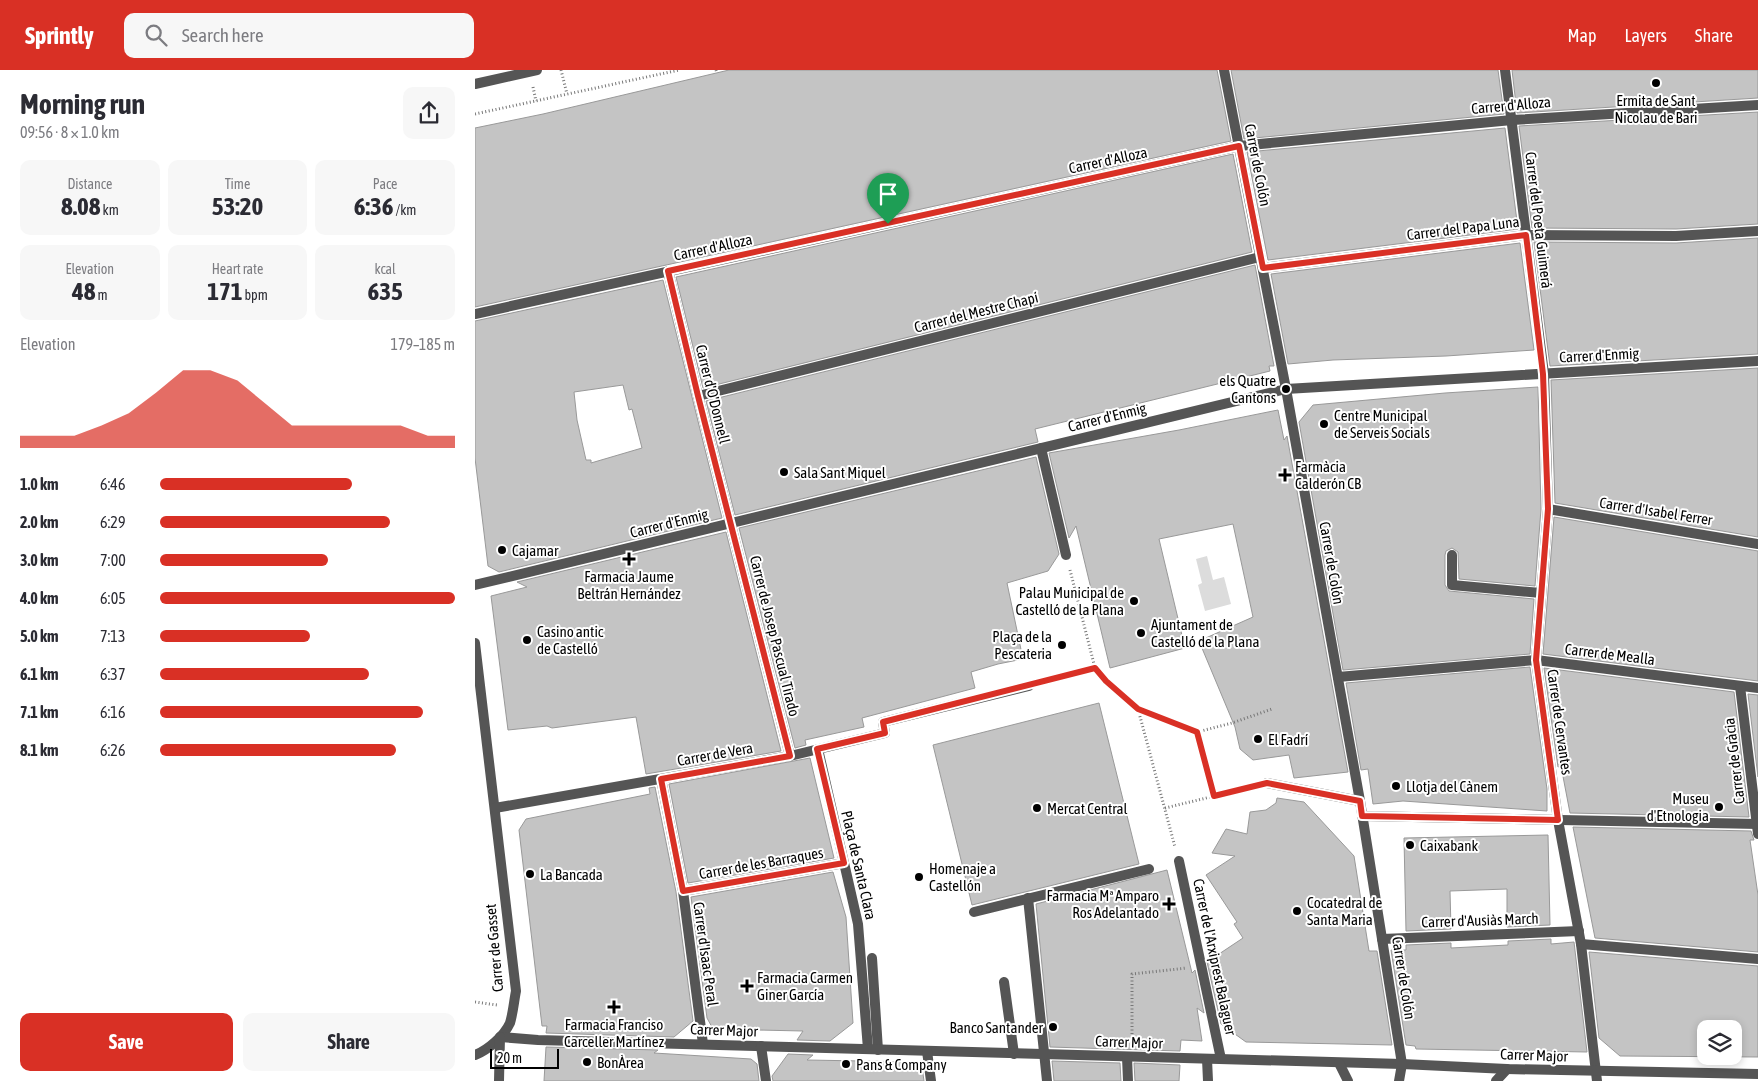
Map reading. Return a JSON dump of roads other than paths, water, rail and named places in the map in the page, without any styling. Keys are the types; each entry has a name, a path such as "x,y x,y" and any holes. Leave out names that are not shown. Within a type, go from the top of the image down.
{"street":[{"path":"475,84 537,70"},
{"name":"Carrer de Colón","path":"1225,70 1286,389 1360,801 1402,1064 1399,1081"},
{"name":"Carrer del Poeta Guimerá","path":"1505,70 1543,374"},
{"name":"Carrer d'Alloza","path":"475,314 1239,146 1511,120 1758,105"},
{"name":"Carrer del Papa Luna","path":"1261,263 1526,235 1676,236 1758,231"},
{"name":"Carrer del Mestre Chapí","path":"698,396 1261,263"},
{"name":"Carrer d'O'Donnell","path":"668,271 731,523"},
{"name":"Carrer d'Enmig","path":"475,585 1286,389 1758,361"},
{"name":"Carrer de Cervantes","path":"1543,374 1548,509 1536,660 1558,820 1581,944 1597,1076"},
{"path":"1041,448 1066,555"},
{"name":"Carrer d'Isabel Ferrer","path":"1548,509 1758,544"},
{"name":"Carrer de Josep Pascual Tirado","path":"731,523 790,756"},
{"path":"1451,556 1451,585 1541,593"},
{"name":"Carrer de Gasset","path":"475,643 515,991 509,1023 499,1037"},
{"name":"Carrer de Mealla","path":"1337,677 1536,660 1758,688"},
{"name":"Carrer de Vera","path":"495,808 790,756 885,733 883,722 1029,686"},
{"name":"Carrer de Gràcia","path":"1740,686 1758,827"},
{"name":"Plaça de Santa Clara","path":"817,749 858,924 873,1049"},
{"name":"Carrer d'Isaac Peral","path":"661,779 683,891 703,1044"},
{"path":"1267,783 1360,801"},
{"path":"1362,816 1758,827"},
{"name":"Carrer de l'Arxiprest Balaguer","path":"1179,861 1221,1059"},
{"name":"Carrer de les Barraques","path":"683,891 844,863"},
{"path":"974,912 1149,868"},
{"path":"1028,898 1047,1081"},
{"name":"Carrer d'Ausiàs March","path":"1382,939 1579,931"},
{"path":"1581,944 1758,959"},
{"path":"872,958 873,1049"},
{"path":"1004,982 1014,1054"},
{"path":"475,1055 482,1052 499,1037"},
{"path":"499,1037 499,1081"},
{"name":"Carrer Major","path":"499,1037 1014,1054 1402,1064 1597,1076 1758,1074"},
{"path":"761,1046 766,1081"},
{"path":"927,1051 931,1081"},
{"path":"1128,1081 1130,1057"},
{"path":"1207,1059 1208,1081"},
{"path":"1339,1062 1349,1081"},
{"path":"1495,1081 1507,1069"}],"place":[{"name":"Ermita de Sant Nicolau de Bari","path":"1656,83"},
{"name":"els Quatre Cantons","path":"1286,389"},
{"name":"Centre Municipal de Serveis Socials","path":"1324,424"},
{"name":"Sala Sant Miquel","path":"784,472"},
{"name":"Farmàcia Calderón CB","path":"1285,475"},
{"name":"Cajamar","path":"502,550"},
{"name":"Farmacia Jaume Beltrán Hernández","path":"629,559"},
{"name":"Palau Municipal de Castelló de la Plana","path":"1134,601"},
{"name":"Ajuntament de Castelló de la Plana","path":"1141,633"},
{"name":"Casino antic de Castelló","path":"527,640"},
{"name":"Plaça de la Pescateria","path":"1062,645"},
{"name":"El Fadrí","path":"1258,739"},
{"name":"Llotja del Cànem","path":"1396,786"},
{"name":"Museu d'Etnologia","path":"1719,807"},
{"name":"Mercat Central","path":"1037,808"},
{"name":"Caixabank","path":"1410,845"},
{"name":"La Bancada","path":"530,874"},
{"name":"Homenaje a Castellón","path":"919,877"},
{"name":"Farmacia Mª Amparo Ros Adelantado","path":"1169,904"},
{"name":"Cocatedral de Santa Maria","path":"1297,911"},
{"name":"Farmacia Carmen Giner García","path":"747,986"},
{"name":"Farmacia Franciso Carceller Martínez","path":"614,1007"},
{"name":"Banco Santander","path":"1053,1027"},
{"name":"BonÀrea","path":"587,1062"},
{"name":"Pans & Company","path":"846,1064"}]}
